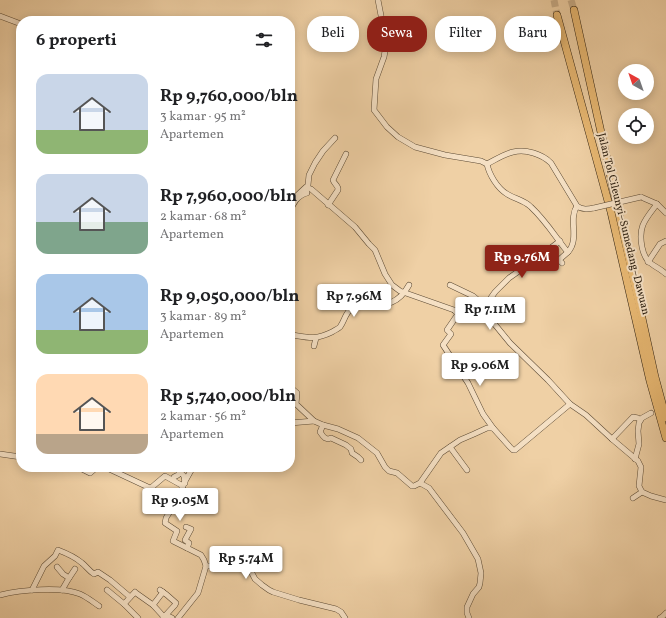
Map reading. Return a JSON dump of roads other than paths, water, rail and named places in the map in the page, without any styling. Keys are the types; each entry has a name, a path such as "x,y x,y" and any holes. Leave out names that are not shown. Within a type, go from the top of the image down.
{"highway":[{"name":"Jalan Tol Cileunyi–Sumedang–Dawuan","path":"574,10 655,377 666,418"},
{"name":"Jalan Tol Cileunyi–Sumedang–Dawuan","path":"557,15 611,212 650,381 666,438"}],"street":[{"path":"378,0 386,38 386,45 384,57 376,78 374,110 387,127 398,137 415,147 445,155 481,161 487,164 492,177 498,186 506,193 520,199 530,206 549,227 568,252"},
{"path":"0,16 16,22"},
{"path":"295,197 308,185 309,175 315,163 334,138"},
{"path":"487,164 517,151 541,156 546,158 551,163 579,207 585,209 594,208 641,197 657,204 666,213"},
{"path":"328,204 338,190 333,180 346,154"},
{"path":"306,187 311,189 355,227 375,250 385,274 392,285 400,291 454,310 471,313 479,311 509,278 560,241"},
{"path":"295,202 303,194 307,193 306,187"},
{"path":"657,204 643,222 640,238 643,252 648,262 666,274"},
{"path":"562,263 559,260 572,247 573,216 577,206"},
{"path":"648,262 660,244 666,240"},
{"path":"450,285 473,296 479,301 488,302 501,320"},
{"path":"295,336 316,338 324,336 340,327 349,310 352,308 391,303 398,300 409,286"},
{"path":"454,310 458,315 447,330 451,334 443,345 468,383 483,414 510,448 515,450 570,404"},
{"path":"479,311 492,320 510,343 570,404 586,415 640,464 640,486 642,492 664,499"},
{"path":"314,346 316,338"},
{"path":"295,391 297,393 296,404 314,421 358,438 377,453 385,467 397,473 410,485 414,486 420,483 441,453 460,440 481,430 494,428"},
{"path":"635,459 639,444 638,431 640,420 651,413"},
{"path":"612,439 633,417 640,420"},
{"path":"295,423 314,421"},
{"path":"323,425 320,432 323,436 346,445 351,449 352,453 361,460"},
{"path":"450,447 467,470"},
{"path":"0,454 16,456"},
{"path":"116,472 150,488 165,476 184,484"},
{"path":"178,618 198,592 206,566 201,555 173,541 177,531 165,523 166,518 178,498 190,472"},
{"path":"174,480 174,477 181,473 184,476 184,484"},
{"path":"420,483 429,488 444,507 463,533 478,559 481,573 480,583 467,606 469,618"},
{"path":"633,498 642,492"},
{"path":"186,527 191,529 185,540 189,542 186,548"},
{"path":"32,590 44,566 55,556 58,550 82,563 90,572 94,574 98,572 130,597"},
{"path":"206,566 213,566 231,551 235,552 244,558 255,579 269,590 299,600 336,609 341,612 345,618"},
{"path":"57,568 69,578"},
{"path":"62,590 75,569"},
{"path":"0,595 32,590 62,590 80,594 99,606"},
{"path":"108,590 138,618"},
{"path":"153,605 161,591 176,603 164,617"},
{"path":"124,604 135,592 153,605 164,617 172,618"},
{"path":"660,618 666,613"}],"tunnel":[{"path":"554,0 557,15"},
{"path":"571,0 574,10"}]}
